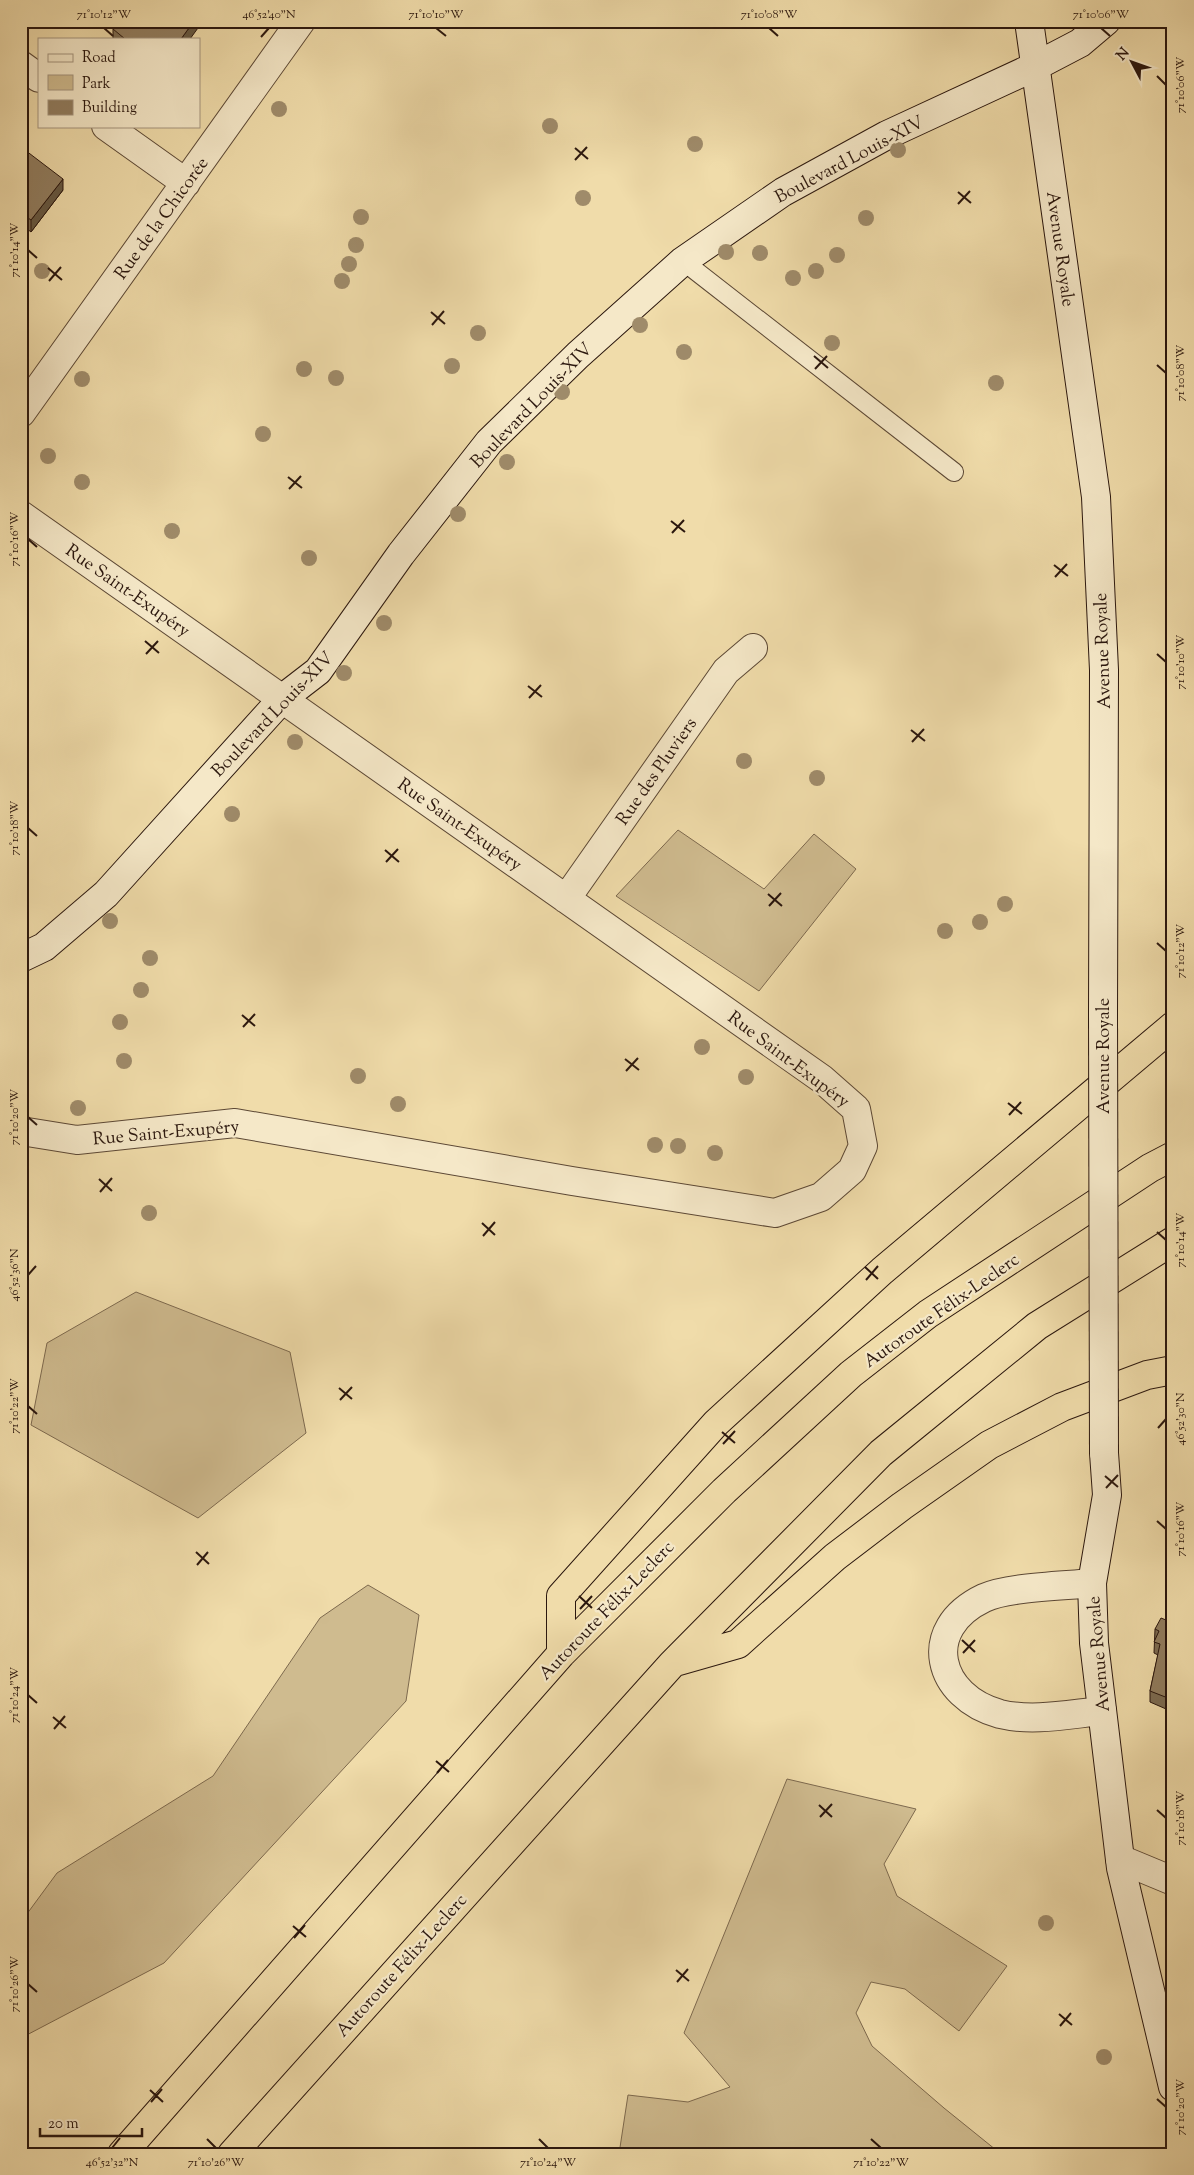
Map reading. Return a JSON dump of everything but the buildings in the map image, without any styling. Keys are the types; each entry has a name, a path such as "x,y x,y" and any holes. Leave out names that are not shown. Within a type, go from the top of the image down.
{"highway":[{"path":"561,1654 561,1596 716,1423 882,1271 1173,1026"},
{"name":"Autoroute Félix-Leclerc","path":"122,2154 561,1654 710,1505 852,1374 928,1314 1150,1168 1173,1156"},
{"name":"Autoroute Félix-Leclerc","path":"232,2154 672,1664 881,1453 1037,1326 1173,1241"},
{"path":"672,1664 738,1644 835,1557 902,1506 989,1445 1062,1407 1147,1375 1173,1370"}],"main road":[{"name":"Rue de la Chicorée","path":"21,413 301,21"},
{"name":"Avenue Royale","path":"1029,21 1096,497 1104,670 1104,1453 1108,1496 1092,1583 1094,1643 1120,1859 1173,2087"},
{"name":"Boulevard Louis-XIV","path":"21,958 44,947 106,894 283,698 318,671 401,554 490,442 578,355 684,261 783,192 887,135 1036,66 1080,43 1106,21"},
{"path":"21,65 38,77"},
{"path":"109,128 186,183"},
{"name":"Rue Saint-Exupéry","path":"21,515 822,1079 856,1109 863,1146 852,1170 821,1197 775,1213 572,1181 236,1123 77,1140 21,1131"},
{"name":"Rue des Pluviers","path":"566,899 726,671 753,648"},
{"path":"1092,1583 1010,1591 986,1597 964,1611 956,1619 944,1639 943,1657 947,1676 954,1686 973,1703 986,1710 1025,1717 1102,1711"},
{"path":"1120,1859 1173,1881"}],"lane":[{"path":"684,261 954,472"}],"green space":[{"path":"678,830 764,889 814,834 856,869 759,991 616,896"},
{"path":"136,1292 290,1352 306,1433 198,1518 31,1425 47,1343"},
{"path":"368,1585 419,1615 406,1701 164,1963 21,2038 21,1922 57,1873 213,1776 320,1618"},
{"path":"787,1779 916,1809 884,1864 897,1896 1007,1966 959,2031 905,1989 871,1982 856,2013 872,2046 1001,2154 619,2154 628,2095 688,2102 730,2087 684,2033"}]}
